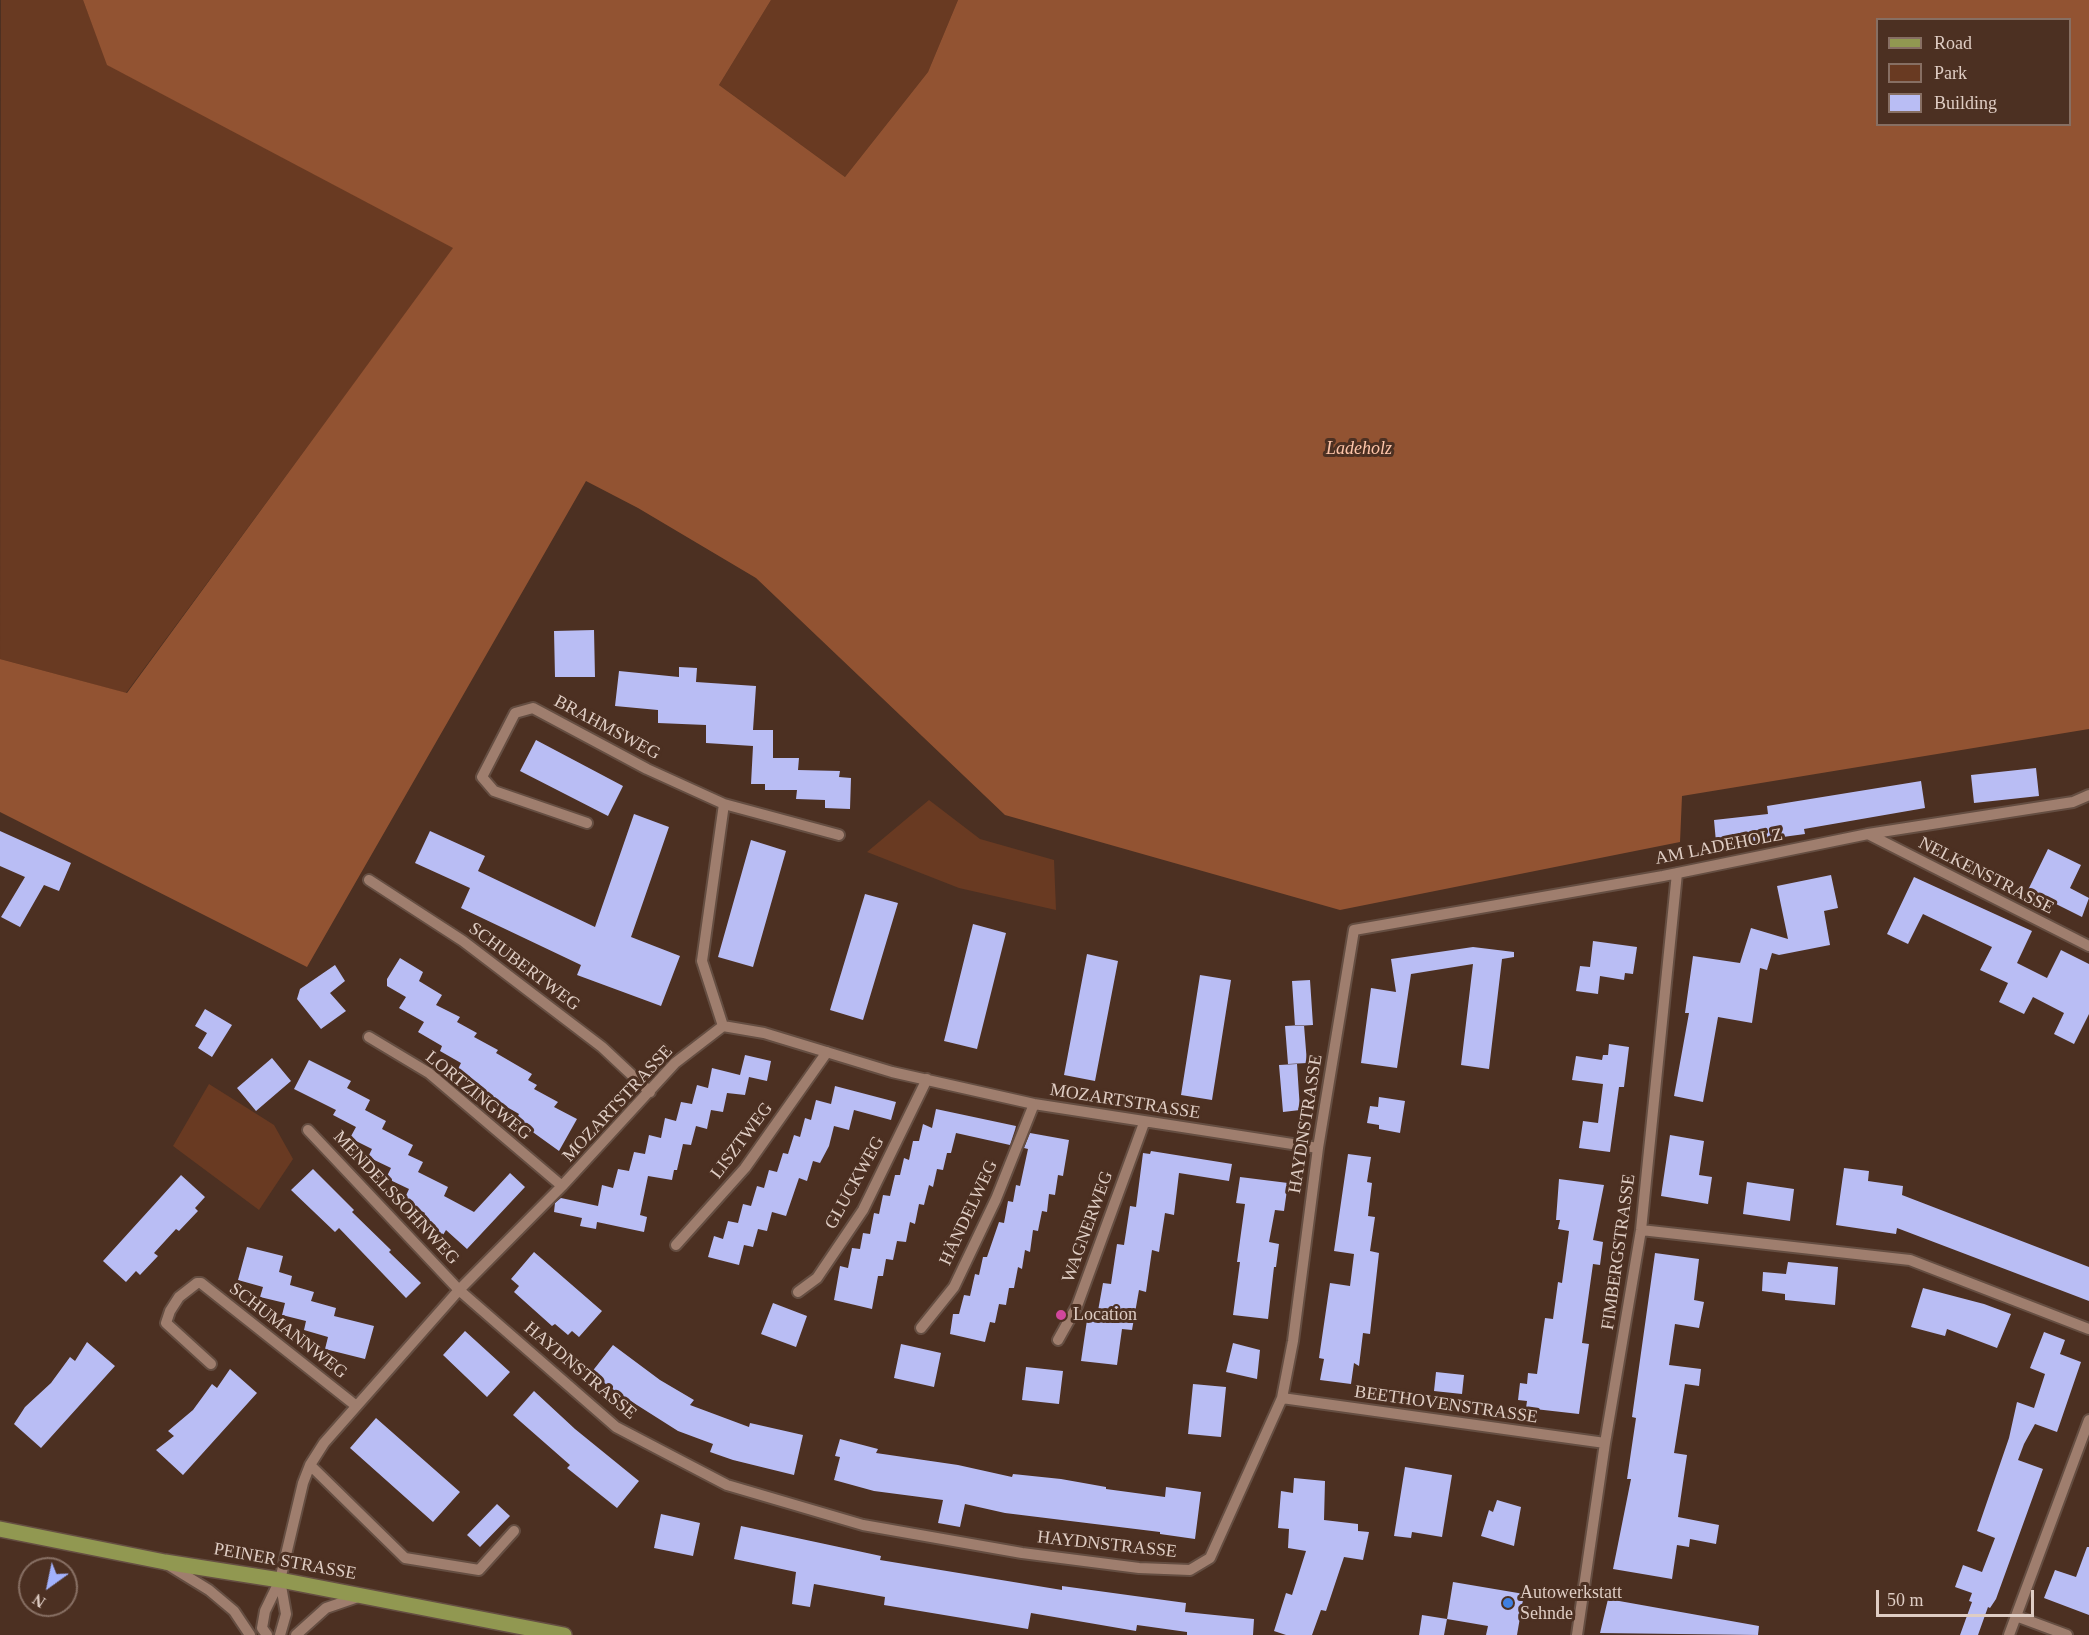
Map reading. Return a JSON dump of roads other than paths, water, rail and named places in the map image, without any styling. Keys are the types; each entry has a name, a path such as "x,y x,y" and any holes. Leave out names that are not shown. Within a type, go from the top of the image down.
{"main road":[{"name":"PEINER STRASSE","path":"0,1529 165,1562 364,1595 564,1635"}],"street":[{"name":"BRAHMSWEG","path":"587,824 494,792 482,777 515,713 533,708 647,769 724,804 839,835"},
{"name":"AM LADEHOLZ","path":"1354,930 1677,873 1868,834 2073,802 2089,795"},
{"path":"723,1026 702,961 724,804"},
{"name":"NELKENSTRASSE","path":"1868,834 2089,946"},
{"name":"FIMBERGSTRASSE","path":"1577,1635 1605,1443 1641,1230 1677,873"},
{"name":"SCHUBERTWEG","path":"369,879 463,941 602,1047 650,1092"},
{"name":"HAYDNSTRASSE","path":"459,1290 616,1427 727,1485 863,1525 1022,1553 1139,1568 1190,1569 1210,1558 1282,1398 1293,1341 1318,1148 1354,930"},
{"name":"MOZARTSTRASSE","path":"280,1580 310,1465 324,1443 355,1405 459,1290 562,1186 675,1063 723,1026 764,1033 892,1072 927,1078 1034,1104 1144,1123 1318,1148"},
{"name":"LORTZINGWEG","path":"369,1037 429,1073 562,1186"},
{"name":"LISZTWEG","path":"676,1245 745,1168 827,1052"},
{"name":"GLUCKWEG","path":"798,1292 818,1278 863,1210 927,1078"},
{"name":"HÄNDELWEG","path":"921,1328 954,1287 996,1198 1034,1104"},
{"name":"WAGNERWEG","path":"1058,1340 1077,1306 1144,1123"},
{"name":"MENDELSSOHNWEG","path":"309,1130 459,1290"},
{"path":"1641,1230 1910,1260 2089,1329"},
{"name":"SCHUMANNWEG","path":"211,1364 169,1328 166,1321 183,1292 191,1285 201,1283 355,1405"},
{"name":"BEETHOVENSTRASSE","path":"1282,1398 1605,1443"},
{"path":"2009,1635 2089,1420"},
{"path":"310,1465 405,1558 478,1570 514,1530"},
{"path":"165,1562 209,1590 234,1611 250,1635"},
{"path":"267,1635 262,1628 265,1611 280,1580"},
{"path":"280,1580 286,1614 280,1635"},
{"path":"296,1635 326,1608 364,1595"},
{"path":"2016,1616 2067,1635"}],"place":[{"name":"Location","path":"1061,1315"},
{"name":"Autowerkstatt Sehnde","path":"1508,1603"}],"park label":[{"name":"Ladeholz","path":"1359,449"}]}
